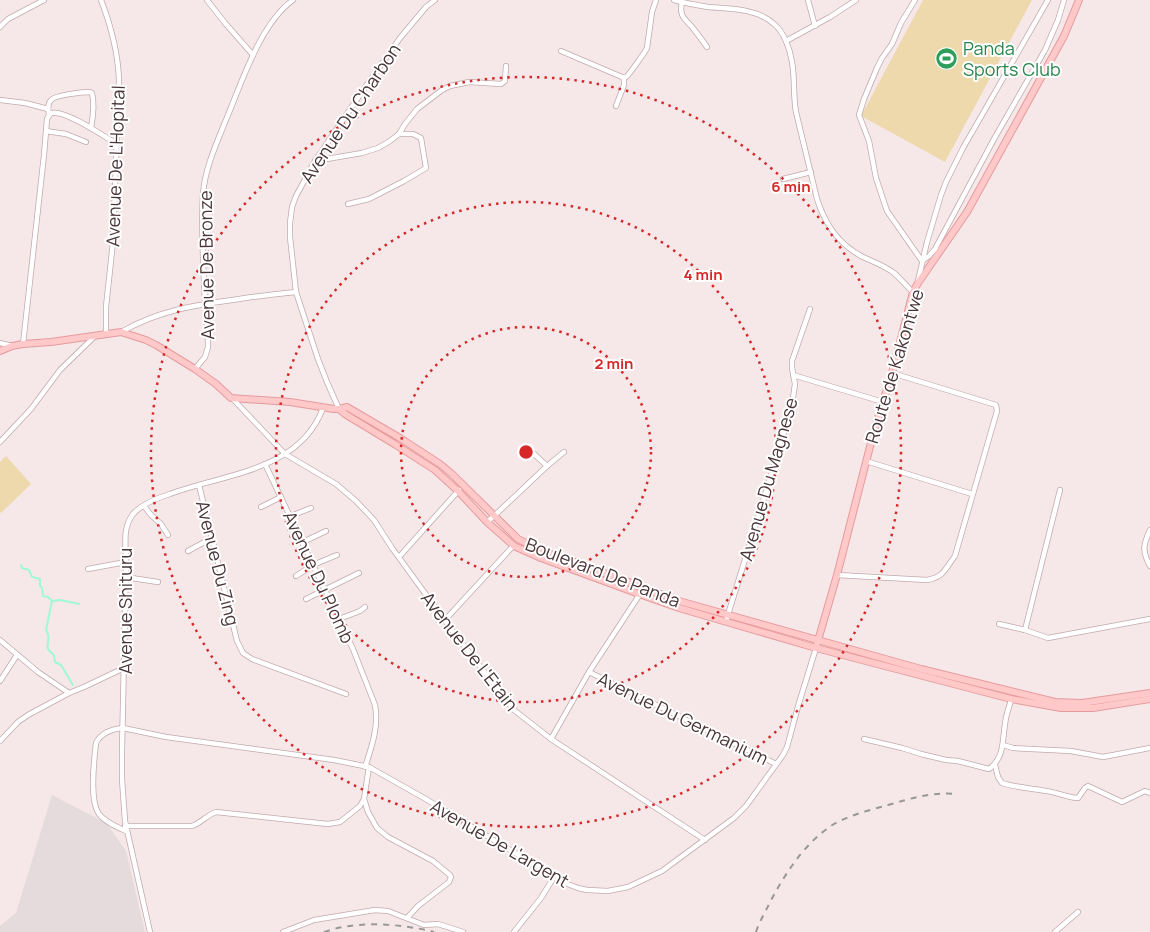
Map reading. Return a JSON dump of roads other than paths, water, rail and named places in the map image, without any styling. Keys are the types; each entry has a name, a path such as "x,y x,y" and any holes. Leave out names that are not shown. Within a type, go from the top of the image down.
{"street":[{"path":"0,27 8,19 44,0"},
{"name":"Avenue De L'Hopital","path":"101,0 113,36 119,68 120,96 113,242 106,308 106,334"},
{"path":"207,0 252,55"},
{"name":"Avenue De Bronze","path":"195,369 205,357 208,340 202,231 205,178 252,55 275,18 293,0"},
{"name":"Avenue Du Charbon","path":"339,409 321,367 296,292 290,237 292,207 315,161 400,38 426,7 435,0"},
{"path":"624,78 630,74 635,64 645,53 656,0"},
{"path":"674,0 755,14 775,24 786,41 792,61 796,112 821,212 832,232 848,248 885,267 913,292"},
{"path":"808,0 815,26"},
{"path":"786,41 830,18 856,0"},
{"path":"914,0 892,44 877,68 859,115 867,136 876,178 887,211 922,261"},
{"path":"918,283 934,216 946,182 968,139 1048,0"},
{"path":"922,261 935,248 998,130 1045,50 1064,0"},
{"name":"Route de Kakontwe","path":"817,644 913,292 971,204 1064,36 1079,0"},
{"path":"682,2 681,10 683,17 707,47"},
{"path":"561,52 624,78"},
{"path":"315,161 362,153 378,148 399,134 417,109 442,90 450,86 469,82 501,84 505,81 506,66"},
{"path":"616,106 624,85 624,78"},
{"path":"23,344 49,102 54,97 87,92 92,93 94,109 91,128"},
{"path":"0,100 48,108"},
{"path":"49,115 52,113 62,115 91,128 117,144"},
{"path":"46,131 66,134 86,142"},
{"path":"348,204 369,199 426,168 421,138 413,134 399,134"},
{"path":"783,179 811,172"},
{"path":"0,351 23,344 121,332 151,317 205,303 296,292"},
{"name":"Avenue Du Magnese","path":"727,618 793,398 795,384 792,362 810,309"},
{"path":"121,332 151,342 195,369 231,398"},
{"path":"0,442 31,408 60,370 96,335"},
{"path":"0,343 12,346"},
{"path":"837,575 927,580 941,575 955,556 997,411 996,406 892,373"},
{"path":"793,375 883,402"},
{"name":"Boulevard De Panda","path":"231,398 290,402 323,408 339,409 347,407 440,464 494,516 516,543"},
{"name":"Avenue De L'Etain","path":"231,398 285,454 336,484 374,520 445,620 514,710 551,739 705,840"},
{"name":"Avenue Shituru","path":"150,932 126,828 122,779 126,529 133,514 144,506 169,494 265,464 285,454 308,436 318,421 323,408"},
{"name":"Boulevard De Panda","path":"339,409 435,470 487,522 516,543 578,563 641,591 817,644 961,683"},
{"path":"369,429 372,422"},
{"path":"396,445 400,438"},
{"path":"487,522 546,466 564,452"},
{"path":"533,454 546,466"},
{"path":"866,461 972,494"},
{"name":"Avenue Du Plomb","path":"265,464 314,564 371,692 376,711 375,733 367,767 364,799"},
{"name":"Avenue Du Zing","path":"199,485 238,641 243,654 252,660 346,694"},
{"path":"399,557 464,486"},
{"path":"1024,630 1060,490"},
{"path":"261,507 281,497"},
{"path":"144,506 161,524 168,535"},
{"path":"291,516 311,508"},
{"path":"1150,530 1144,542 1145,555 1150,566"},
{"path":"303,542 326,532"},
{"path":"188,551 212,538"},
{"path":"445,620 516,543"},
{"path":"296,576 314,564 337,555"},
{"path":"88,569 126,562"},
{"path":"306,599 359,573"},
{"path":"125,577 158,582"},
{"path":"551,739 589,672 641,591"},
{"path":"339,619 360,611 365,607"},
{"path":"999,624 1048,638 1150,618"},
{"path":"0,640 38,672 69,693"},
{"name":"Avenue De L'argent","path":"123,728 166,737 334,760 367,767 424,798 571,886 602,891 621,889 662,871 730,822 746,806 787,747 817,644"},
{"path":"0,681 17,655"},
{"path":"0,741 18,722 69,693 124,668"},
{"name":"Avenue Du Germanium","path":"589,672 776,764"},
{"path":"961,683 1055,702 1082,703 1150,693"},
{"path":"961,683 1011,699 1060,708 1093,708 1150,699"},
{"path":"864,739 989,769 998,760 1003,745 1011,699"},
{"path":"123,728 104,734 96,743 94,803 100,815 112,824 126,828 192,826 216,812 328,824 340,822 360,806 364,799"},
{"path":"1003,745 1013,748 1071,751 1103,756 1150,748"},
{"path":"995,765 998,777 1002,783 1026,789 1048,791 1071,798 1078,798 1088,786 1122,802 1145,792 1150,792"},
{"path":"364,799 368,812 377,828 433,861 451,877 449,882 418,906 407,918"},
{"path":"514,932 541,898 554,877"},
{"path":"283,932 314,920 375,910 388,911 424,924 438,924 463,932"},
{"path":"1055,932 1078,912"}],"waterway":[{"path":"21,565 22,568 29,570 32,577 40,579 43,596 48,597 52,601 46,630 49,638 47,646 54,655 55,662 61,665 73,685"},
{"path":"52,601 60,600 79,604"}],"railway":[{"path":"756,932 775,893 796,860 813,840 834,824 860,813 913,798 938,794 956,794"},
{"path":"324,932 346,926 369,924 404,926 434,932"}],"place":[{"name":"Panda Sports Club","path":"947,58"}]}
